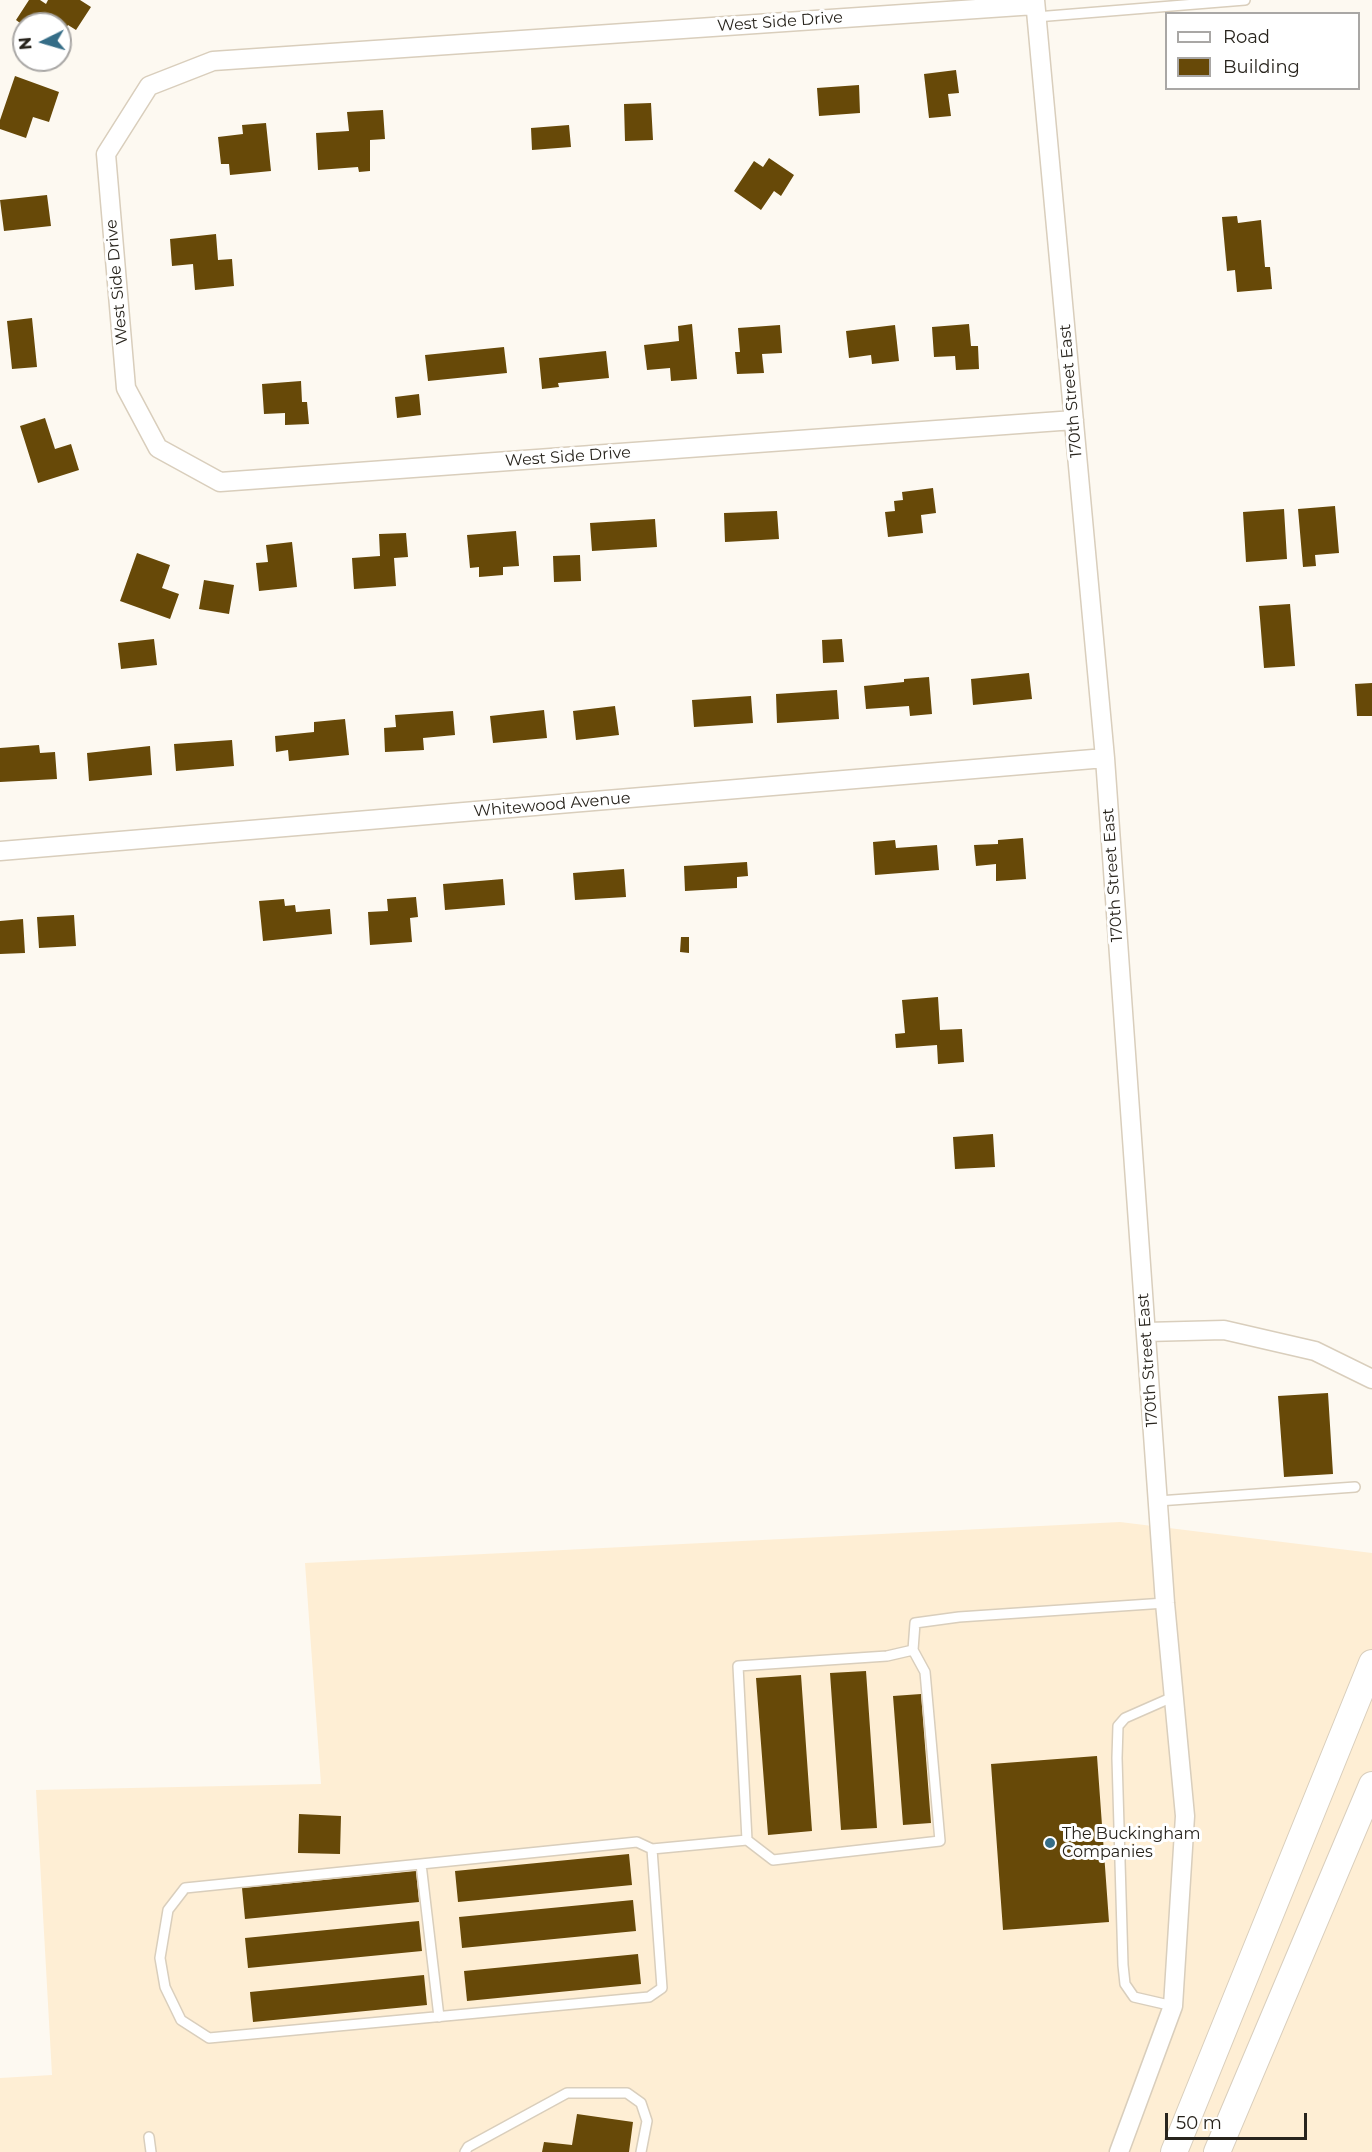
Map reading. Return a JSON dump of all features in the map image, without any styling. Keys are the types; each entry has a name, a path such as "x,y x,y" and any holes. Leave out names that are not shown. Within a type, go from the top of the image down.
{"main road":[{"path":"1174,2152 1372,1664"},
{"path":"1217,2152 1372,1785"}],"street":[{"name":"West Side Drive","path":"1035,7 213,61 149,86 106,154 126,388 158,448 220,482 1074,420"},
{"name":"170th Street East","path":"1035,7 1105,758 1165,1603 1185,1816 1173,2007 1119,2152"},
{"name":"Whitewood Avenue","path":"0,851 1105,758"},
{"path":"1146,1332 1224,1330 1315,1351 1372,1379"}],"lane":[{"path":"1035,7 1245,0"},
{"path":"1158,1501 1355,1487"},
{"path":"652,1849 662,1988 649,1997 209,2038 181,2020 165,1987 160,1958 168,1910 185,1888 637,1842 652,1849 747,1840 773,1860 939,1841 925,1672 913,1650 915,1623 960,1617 1165,1603"},
{"path":"747,1840 738,1666 887,1656 913,1650"},
{"path":"1173,2007 1134,1997 1125,1984 1122,1954 1117,1758 1118,1726 1125,1718 1175,1696"},
{"path":"422,1864 439,2017"},
{"path":"465,2152 468,2147 567,2093 627,2093 641,2103 647,2121 641,2152"},
{"path":"149,2137 150,2152"}],"shaded area":[{"path":"1120,1522 1372,1553 1372,2152 0,2152 0,2078 52,2075 36,1790 321,1784 305,1563"}],"building":[{"path":"29,0 40,0 46,4 48,0 80,0 91,7 76,30 72,28 72,12 21,12"},
{"path":"956,70 959,93 948,94 951,116 929,118 924,74"},
{"path":"15,76 59,92 49,122 33,117 26,138 0,129 0,120"},
{"path":"859,85 860,113 819,116 817,88"},
{"path":"651,103 653,140 625,141 624,104"},
{"path":"383,110 385,139 370,140 370,171 359,172 358,167 318,170 316,133 349,131 347,112"},
{"path":"266,123 271,171 230,175 229,164 221,164 218,137 243,134 242,125"},
{"path":"569,125 571,147 532,150 531,128"},
{"path":"769,158 794,175 781,196 774,191 761,210 734,191 754,161 763,167"},
{"path":"47,195 51,226 4,231 0,200"},
{"path":"1237,216 1238,223 1261,220 1265,267 1270,267 1272,289 1237,292 1235,270 1227,271 1222,217"},
{"path":"216,234 218,260 232,259 234,286 195,290 193,264 172,266 170,239"},
{"path":"32,318 37,367 12,369 7,321"},
{"path":"692,324 697,379 671,381 670,368 647,370 644,345 679,341 678,326"},
{"path":"969,324 971,346 978,346 979,369 956,370 955,356 934,357 932,327"},
{"path":"780,325 782,353 762,354 764,373 737,374 735,352 740,352 738,328"},
{"path":"895,325 899,361 872,364 871,355 849,358 846,331"},
{"path":"504,347 507,373 428,381 425,355"},
{"path":"606,351 609,378 558,383 559,387 542,389 539,358"},
{"path":"301,381 302,402 307,402 309,424 285,425 285,413 264,414 262,384"},
{"path":"419,394 421,415 397,418 395,397"},
{"path":"45,418 55,449 71,444 79,470 38,483 20,426"},
{"path":"933,488 936,513 921,515 923,533 888,537 885,512 895,511 894,501 903,500 902,492"},
{"path":"1335,506 1339,553 1315,555 1316,566 1303,567 1298,509"},
{"path":"1284,509 1287,559 1246,562 1243,512"},
{"path":"777,511 779,539 725,542 724,513"},
{"path":"655,519 657,547 592,551 590,523"},
{"path":"516,531 519,566 503,567 503,575 479,577 479,567 470,568 467,535"},
{"path":"406,533 408,557 394,558 396,586 354,589 352,558 380,556 379,534"},
{"path":"292,542 297,587 259,591 256,563 268,562 266,545"},
{"path":"137,553 170,565 162,588 179,594 170,619 120,601"},
{"path":"580,555 581,581 554,582 553,556"},
{"path":"204,580 234,585 229,614 199,609"},
{"path":"1290,604 1295,666 1264,668 1259,606"},
{"path":"154,639 157,665 121,669 118,643"},
{"path":"842,639 844,662 823,663 822,640"},
{"path":"1029,673 1032,699 973,705 971,679"},
{"path":"929,677 932,714 910,716 909,706 866,709 864,686"},
{"path":"1372,683 1372,716 1357,716 1355,684"},
{"path":"837,690 839,719 777,723 776,694"},
{"path":"751,696 753,723 694,727 692,700"},
{"path":"615,706 619,735 576,740 573,711"},
{"path":"544,710 547,738 493,743 490,716"},
{"path":"453,711 455,735 423,738 424,750 385,752 384,728 396,727 395,715"},
{"path":"345,719 349,755 289,761 288,750 276,752 275,736 314,732 314,722"},
{"path":"232,740 234,766 176,771 174,744"},
{"path":"39,745 40,753 55,752 57,779 0,782 0,748"},
{"path":"150,746 152,775 89,781 87,753"},
{"path":"1023,838 1026,879 996,881 996,864 976,866 974,845 998,844 998,840"},
{"path":"895,840 896,848 937,845 939,870 875,875 873,842"},
{"path":"747,862 748,876 737,877 737,888 685,891 684,866"},
{"path":"624,869 626,897 575,900 573,873"},
{"path":"503,879 505,905 445,910 443,884"},
{"path":"416,897 418,917 410,918 412,942 370,945 368,912 388,911 387,899"},
{"path":"284,899 285,906 295,905 296,912 330,909 332,934 263,941 259,901"},
{"path":"74,915 76,946 39,948 37,917"},
{"path":"23,919 25,953 0,954 0,921"},
{"path":"681,937 689,937 689,953 680,952"},
{"path":"938,997 940,1030 962,1029 964,1062 938,1064 937,1045 896,1048 895,1034 905,1033 902,1000"},
{"path":"993,1134 995,1167 955,1169 953,1137"},
{"path":"1328,1393 1333,1474 1284,1477 1278,1396"},
{"path":"866,1671 877,1828 841,1830 830,1673"},
{"path":"801,1675 812,1831 768,1835 756,1678"},
{"path":"921,1694 931,1823 903,1825 893,1696"},
{"name":"The Buckingham Companies","path":"1097,1756 1109,1922 1003,1930 991,1764"},
{"path":"299,1814 341,1816 340,1854 298,1853"},
{"path":"629,1854 632,1885 458,1902 455,1871"},
{"path":"416,1871 419,1902 245,1919 242,1888"},
{"path":"633,1900 636,1931 462,1948 459,1917"},
{"path":"419,1921 422,1951 248,1968 245,1938"},
{"path":"638,1954 641,1984 467,2001 464,1971"},
{"path":"424,1975 427,2005 253,2022 250,1992"},
{"path":"577,2114 633,2122 629,2152 542,2152 544,2142 572,2145"}],"place":[{"name":"The Buckingham Companies","path":"1050,1843"}]}
